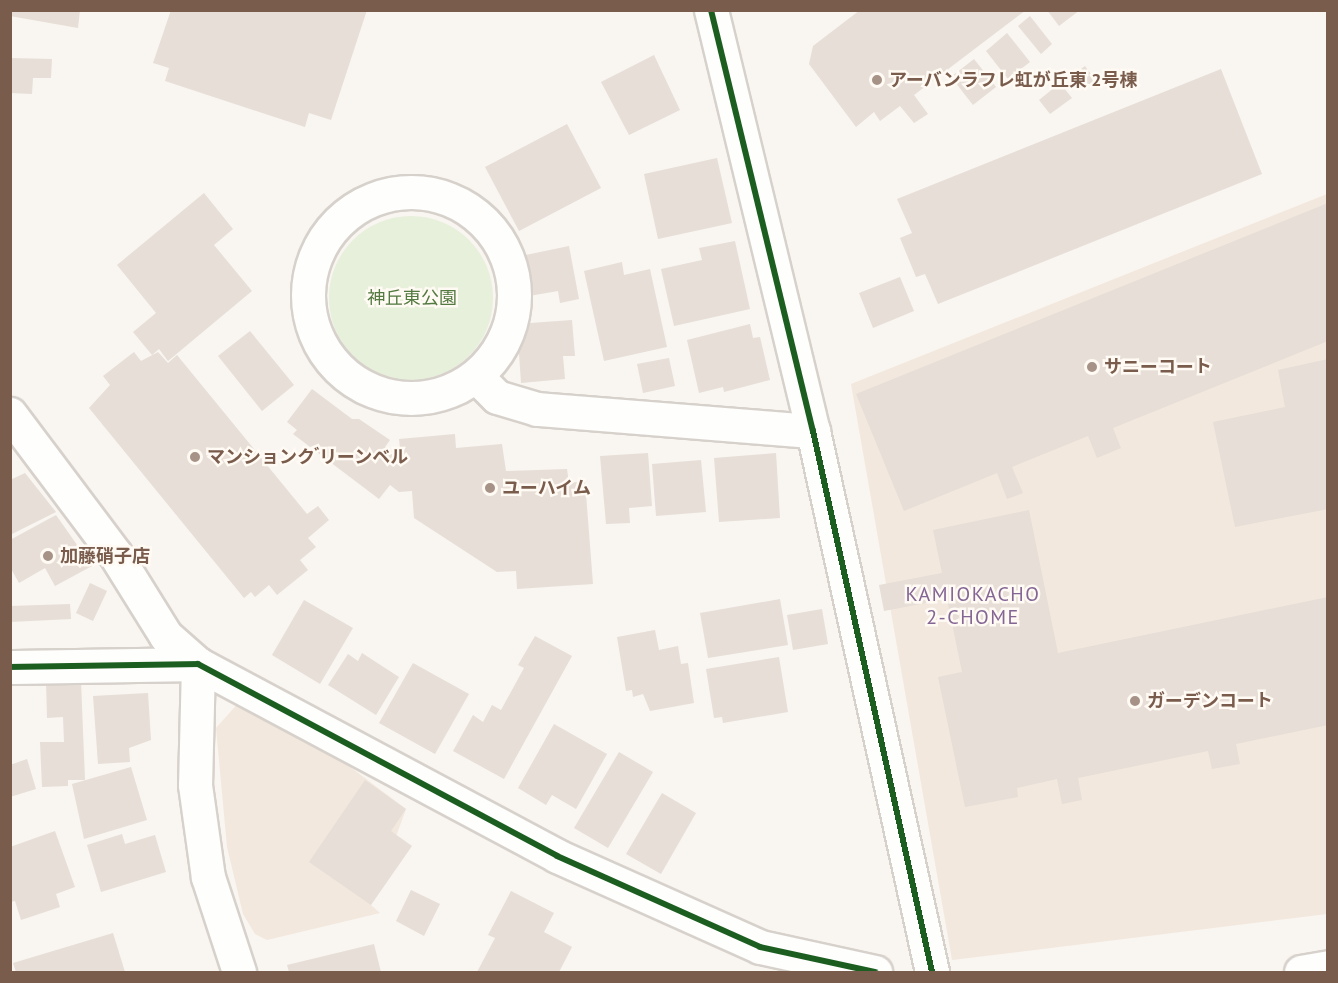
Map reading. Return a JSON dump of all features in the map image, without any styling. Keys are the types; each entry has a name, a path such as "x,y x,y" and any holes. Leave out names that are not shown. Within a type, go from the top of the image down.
{"street":[{"path":"711,10 813,431 932,972"},
{"path":"403,189 445,195 492,227 516,283 510,332 477,376 440,396 381,396 336,369 312,330 309,268 340,217 403,189"},
{"path":"477,376 497,397 537,409 813,431"},
{"path":"10,414 115,554 166,636 198,664 557,856 760,947 875,972"},
{"path":"10,667 198,664"},
{"path":"198,664 195,785 208,877 239,972"},
{"path":"1301,972 1328,968"}],"shaded area":[{"path":"1327,194 1327,914 952,960 851,384"},
{"path":"249,691 406,809 371,905 380,913 267,940 255,934 243,914 227,847 216,728"}],"green space":[{"name":"神丘東公園","path":"411,216 442,223 469,240 486,267 493,298 486,329 469,356 442,373 411,380 380,373 353,356 336,329 329,298 336,267 353,240 380,223"}],"building":[{"path":"10,10 80,10 78,28 10,16"},
{"path":"171,10 367,10 331,120 309,113 305,127 165,81 169,68 153,63"},
{"name":"アーバンラフレ虹が丘東 2号棟","path":"860,10 1026,10 914,95 928,114 914,123 900,106 880,121 874,112 856,127 809,64 813,46"},
{"name":"アーバンラフレ虹が丘東 2号棟","path":"1047,10 1080,10 1059,26"},
{"path":"1030,16 1052,44 1041,54 1018,26"},
{"path":"1007,33 1030,62 1008,79 986,51"},
{"path":"654,55 680,110 629,135 601,82"},
{"path":"10,58 52,59 51,78 33,78 32,94 10,93"},
{"path":"974,59 996,87 973,105 951,77"},
{"path":"1085,66 1096,81 1084,90 1073,75"},
{"path":"1221,69 1262,174 938,304 925,274 916,277 900,238 912,233 897,199"},
{"path":"1060,83 1072,98 1050,114 1039,100"},
{"path":"567,124 601,188 519,231 485,167"},
{"path":"717,158 732,223 658,239 644,174"},
{"path":"204,193 233,229 214,245 252,291 168,361 159,349 152,355 133,332 156,313 117,265"},
{"name":"サニーコート","path":"1328,203 1328,341 1113,428 1121,448 1097,458 1088,436 1012,467 1023,493 1007,499 997,473 904,511 856,394"},
{"path":"735,241 750,309 674,326 661,269 702,260 699,248"},
{"path":"569,246 579,299 560,303 558,291 529,296 521,256"},
{"path":"622,262 624,275 650,269 667,347 604,361 584,271"},
{"path":"900,277 914,311 873,328 859,293"},
{"path":"572,320 575,356 563,356 565,379 521,383 517,324"},
{"path":"750,324 753,338 760,337 770,380 724,392 723,387 699,393 687,340"},
{"path":"250,331 294,385 262,411 218,356"},
{"name":"マンションク ゙リーンベル","path":"134,352 141,361 158,352 168,363 177,355 307,514 318,506 329,520 308,538 316,547 300,560 308,570 277,595 269,585 255,597 251,592 244,598 89,408 110,385 103,376"},
{"path":"669,358 675,386 643,393 637,364"},
{"path":"1328,359 1328,509 1235,527 1213,422 1285,407 1278,370"},
{"name":"ユーハイム","path":"312,389 352,419 359,419 390,440 385,447 401,458 399,439 455,434 456,448 502,444 506,471 567,469 569,483 585,481 593,584 517,589 516,571 497,572 414,518 412,491 399,492 390,485 379,499 293,434 297,430 287,422"},
{"path":"648,453 652,506 629,508 630,523 606,524 600,456"},
{"path":"776,453 780,518 719,522 714,458"},
{"path":"701,460 706,512 656,516 652,464"},
{"path":"25,473 56,512 10,535 10,480"},
{"name":"ガーデンコート","path":"1029,510 1058,653 1328,597 1328,725 1236,744 1240,764 1212,769 1208,751 1078,778 1082,800 1062,804 1057,779 1017,788 1018,797 965,807 938,677 962,672 947,599 884,611 879,585 942,573 933,530"},
{"name":"加藤硝子店","path":"56,515 92,566 55,586 45,568 19,583 10,567 10,540"},
{"path":"90,583 107,591 93,621 76,613"},
{"path":"780,599 788,645 708,658 700,613"},
{"path":"304,600 353,628 320,684 272,655"},
{"path":"70,604 71,619 10,622 10,606"},
{"path":"822,609 828,644 793,650 787,615"},
{"path":"655,630 659,650 678,646 681,664 688,663 694,703 650,711 643,694 633,697 632,690 626,691 617,637"},
{"path":"535,636 572,656 504,779 453,751 473,715 483,722 492,705 501,710 524,668 518,665"},
{"path":"362,653 399,677 376,715 328,685 348,654 358,661"},
{"path":"779,657 788,712 723,723 722,717 714,718 706,669"},
{"path":"413,663 469,694 435,754 379,723"},
{"path":"46,681 81,681 85,780 68,780 68,786 42,787 40,742 64,742 63,717 47,718"},
{"path":"148,693 151,740 129,748 130,762 98,764 93,696"},
{"path":"554,724 607,754 576,809 552,795 546,805 518,788"},
{"path":"619,752 653,772 608,848 574,828"},
{"path":"27,759 36,789 10,797 10,765"},
{"path":"131,767 147,820 84,839 72,784"},
{"path":"365,780 406,809 391,831 412,846 371,905 309,862"},
{"path":"662,793 696,813 661,874 626,854"},
{"path":"55,831 75,887 56,894 60,907 21,920 15,901 10,902 10,847"},
{"path":"122,834 125,844 155,835 166,872 101,892 87,845"},
{"path":"411,890 440,904 424,936 396,921"},
{"path":"511,891 554,913 544,932 572,947 559,972 477,972 495,938 488,935"},
{"path":"113,933 125,972 16,972 13,963"},
{"path":"374,944 381,972 289,972 287,965"}],"cycle path":[{"path":"711,10 813,431 932,972"},
{"path":"10,667 198,664 557,856 760,947 875,972"}],"place":[{"name":"アーバンラフレ虹が丘東 2号棟","path":"877,80"},
{"name":"サニーコート","path":"1092,367"},
{"name":"マンションク ゙リーンベル","path":"195,457"},
{"name":"ユーハイム","path":"490,488"},
{"name":"加藤硝子店","path":"48,556"},
{"name":"ガーデンコート","path":"1135,701"}],"district":[{"name":"KAMIOKACHO 2-CHOME","path":"973,606"}]}
